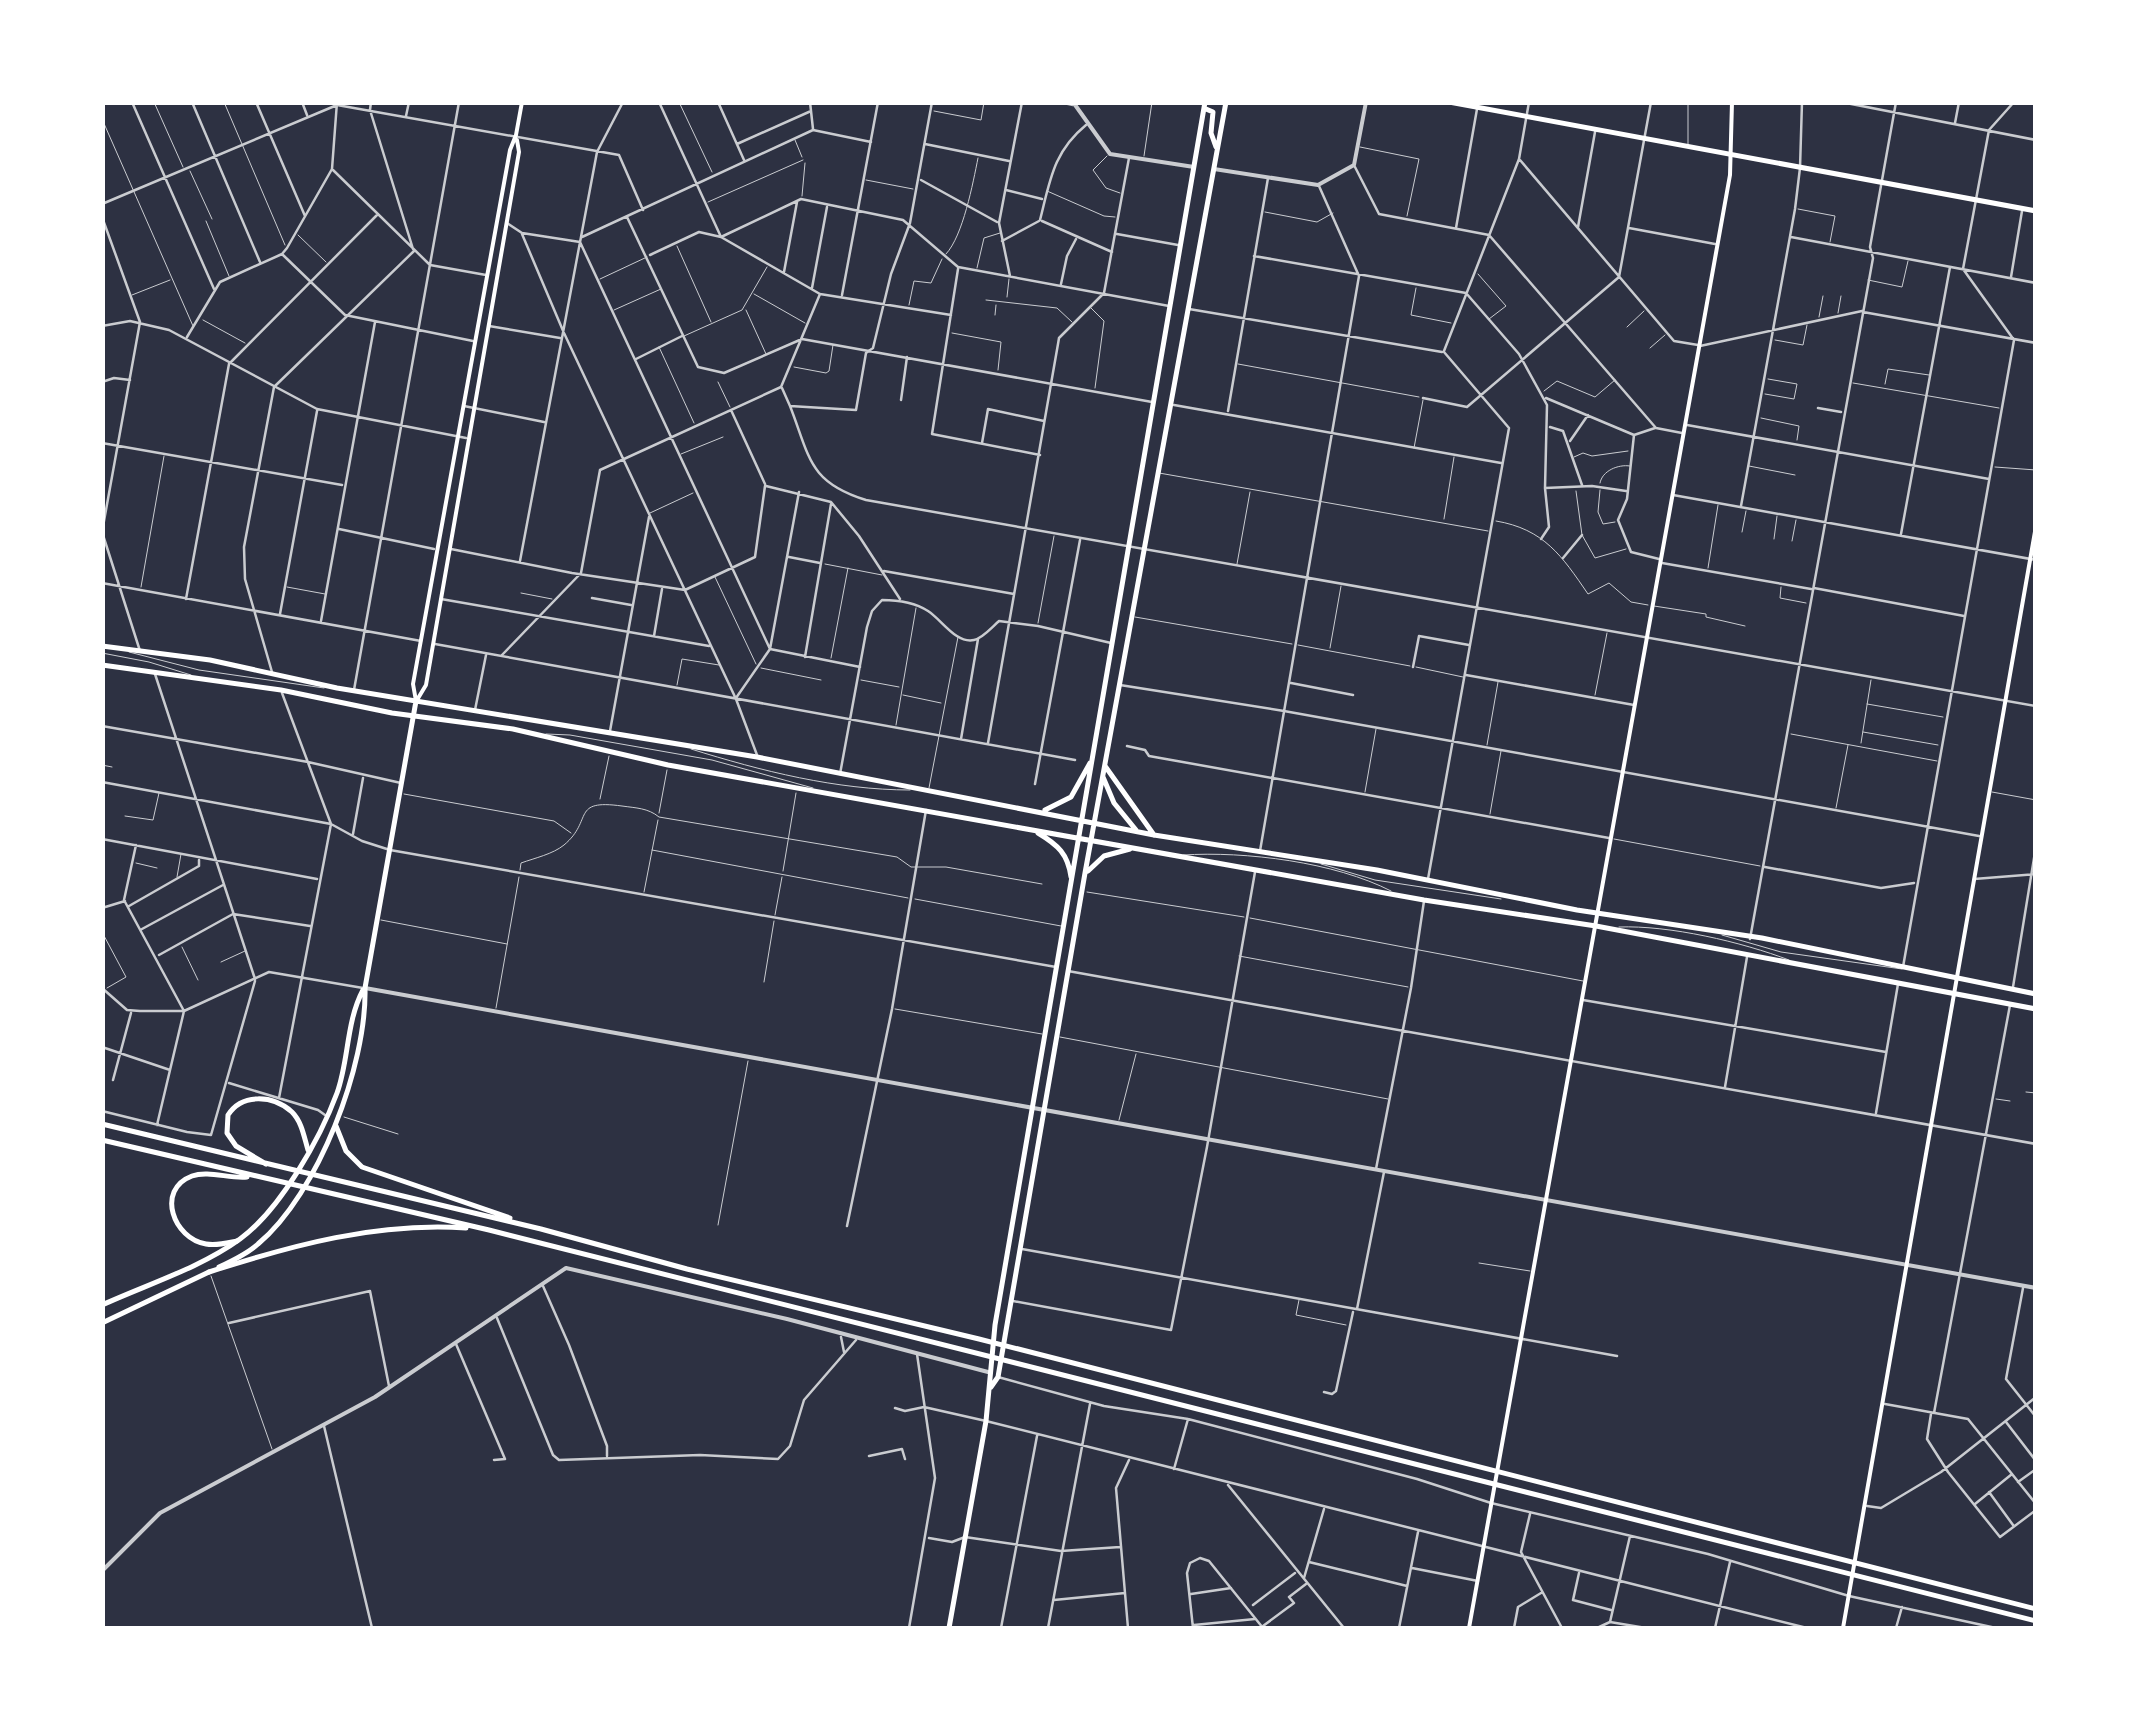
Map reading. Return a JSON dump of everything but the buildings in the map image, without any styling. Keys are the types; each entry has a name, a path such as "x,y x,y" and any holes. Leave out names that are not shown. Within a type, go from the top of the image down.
{"main road":[{"path":"102,1324 250,1251 278,1226 341,1116 360,1038 365,988 414,716 413,684 522,102"},
{"path":"991,1386 998,1377 1012,1301 1082,891 1226,102"},
{"path":"1448,102 2036,211"},
{"path":"1469,1628 1733,155 1732,102"},
{"path":"949,1628 986,1421 991,1386 988,1372 1205,106 1213,112 1211,133 1217,150"},
{"path":"416,701 426,685 434,643 519,152 516,135"},
{"path":"1843,1628 2036,526"},
{"path":"102,649 272,672 354,691 758,757 1154,835 1762,938 2036,994"},
{"path":"102,665 281,690 414,716 538,734 668,765 1424,900 1596,926 2036,1008"},
{"path":"1037,811 1050,810 1072,797 1094,754"},
{"path":"1105,766 1154,835"},
{"path":"1091,774 1094,777 1090,802 1094,805 1099,801"},
{"path":"1103,776 1114,803 1138,832"},
{"path":"1031,830 1062,849 1072,885"},
{"path":"1086,873 1104,856 1134,848"},
{"path":"102,1305 238,1241 270,1210 308,1150 338,1090 356,1004 365,988"},
{"path":"268,1165 236,1146 228,1136 228,1115 242,1101 256,1098 288,1110 301,1126 308,1150"},
{"path":"102,1124 541,1229 686,1269 979,1339 2036,1609"},
{"path":"336,1126 346,1152 362,1167 541,1229"},
{"path":"102,1140 488,1230 2036,1621"},
{"path":"238,1241 208,1245 192,1239 176,1224 172,1200 180,1184 196,1174 230,1179 252,1177"},
{"path":"210,1272 284,1248 378,1230 488,1230"}],"street":[{"path":"132,102 214,290"},
{"path":"192,102 260,263"},
{"path":"256,102 305,216"},
{"path":"302,102 308,116"},
{"path":"371,102 370,110 414,250"},
{"path":"406,116 408,102"},
{"path":"354,691 459,102"},
{"path":"520,562 597,152 622,102"},
{"path":"659,102 721,237"},
{"path":"810,102 813,130"},
{"path":"842,296 878,102"},
{"path":"790,406 856,410 866,353 870,351 910,224 932,102"},
{"path":"1010,276 998,223 1022,102"},
{"path":"1060,102 1073,104 1110,154 1194,168"},
{"path":"1366,102 1354,165 1379,214 1489,234 1656,428"},
{"path":"1444,352 1519,159 1529,102"},
{"path":"1423,398 1467,407 1619,277 1651,102"},
{"path":"1744,506 1795,209 1802,102"},
{"path":"1841,102 2036,140"},
{"path":"1750,939 1873,258 1896,102"},
{"path":"1955,124 1959,102"},
{"path":"1904,967 2014,340 1963,269 1989,130 2014,102"},
{"path":"720,103 745,162"},
{"path":"186,338 214,290 229,276 282,254 286,248 332,169 337,104"},
{"path":"102,204 337,104 619,155 644,210"},
{"path":"1456,228 1478,108"},
{"path":"736,144 811,111"},
{"path":"1040,220 1043,199 1064,146 1087,124"},
{"path":"507,223 522,232 581,240 813,130 870,142"},
{"path":"1578,228 1596,130"},
{"path":"925,144 1010,161"},
{"path":"987,744 1059,338 1104,292 1130,158"},
{"path":"1519,159 1674,341 1699,346 1862,312 2036,343"},
{"path":"1214,169 1318,185 1354,165"},
{"path":"332,169 430,265 488,276"},
{"path":"1228,414 1268,176"},
{"path":"918,179 998,223"},
{"path":"1260,853 1359,276 1318,185"},
{"path":"1005,189 1043,199"},
{"path":"784,273 799,201"},
{"path":"721,237 799,201 910,224 958,267 1171,306"},
{"path":"812,289 827,206"},
{"path":"2010,278 2023,209"},
{"path":"186,599 229,364 378,214"},
{"path":"102,217 140,322 102,532 140,652"},
{"path":"627,217 698,368 724,373 802,340 1154,402"},
{"path":"1040,220 1112,252"},
{"path":"1002,241 1040,220"},
{"path":"1628,227 1717,244"},
{"path":"522,232 563,335 736,699 758,757"},
{"path":"647,256 698,232 721,237 820,294 951,315"},
{"path":"1116,233 1181,245"},
{"path":"1061,285 1067,256 1077,236"},
{"path":"1790,237 2036,283"},
{"path":"581,240 770,649"},
{"path":"272,672 245,578 244,547 274,387 414,250"},
{"path":"282,254 345,316 476,342"},
{"path":"1254,256 1466,293 1521,360 1542,394 1549,426 1545,488 1548,527 1541,540"},
{"path":"958,267 932,434 1040,455"},
{"path":"1901,536 1950,267"},
{"path":"501,656 581,573 600,470 781,387 820,294"},
{"path":"1188,309 1444,352 1509,428 1428,879"},
{"path":"102,326 140,322 169,330 317,410 468,438"},
{"path":"321,622 375,322"},
{"path":"489,326 563,335"},
{"path":"636,359 684,336"},
{"path":"901,400 907,357"},
{"path":"102,382 114,378 130,380"},
{"path":"781,387 812,462 829,486 866,500 2036,706"},
{"path":"1542,394 1634,435 1656,428 1684,433"},
{"path":"1170,405 1502,464"},
{"path":"464,406 546,422"},
{"path":"1818,408 1844,412"},
{"path":"982,444 988,409 1046,421"},
{"path":"280,616 317,410"},
{"path":"449,549 684,590 715,577 755,557 766,486 731,410"},
{"path":"1568,442 1588,415"},
{"path":"1685,425 1989,479"},
{"path":"1549,426 1561,428 1582,487"},
{"path":"1634,435 1628,491 1618,520 1632,553 1707,571 1965,616"},
{"path":"102,443 345,485"},
{"path":"766,486 831,502 901,600"},
{"path":"1545,488 1628,491"},
{"path":"736,699 770,649 799,492"},
{"path":"1673,495 2033,559"},
{"path":"805,657 831,502"},
{"path":"610,732 650,514"},
{"path":"338,529 439,550"},
{"path":"1563,558 1582,535"},
{"path":"1034,784 1081,538"},
{"path":"787,556 822,563"},
{"path":"882,573 1015,594"},
{"path":"102,583 422,641"},
{"path":"654,637 662,586"},
{"path":"592,598 632,605"},
{"path":"440,599 710,647"},
{"path":"840,775 872,611 882,600 916,605 928,610 958,637 978,639"},
{"path":"961,740 978,639 1000,621 1113,643"},
{"path":"1413,667 1419,636 1469,646"},
{"path":"434,643 1075,760"},
{"path":"770,649 860,667"},
{"path":"475,710 486,654"},
{"path":"102,1111 211,1135 256,979 155,674"},
{"path":"1464,676 1634,706"},
{"path":"1290,682 1353,695"},
{"path":"1120,685 1980,837"},
{"path":"279,1098 331,824 281,690"},
{"path":"102,726 308,762 402,784"},
{"path":"1126,746 1145,750 1149,756 1611,838"},
{"path":"352,836 364,776"},
{"path":"102,782 331,824 390,850 1057,967"},
{"path":"847,1226 892,1009 926,810"},
{"path":"102,839 319,880"},
{"path":"136,845 126,904 184,1011 157,1125"},
{"path":"2013,990 2036,846"},
{"path":"102,908 126,904 177,880 199,866 200,858"},
{"path":"1763,866 1880,888 1916,883"},
{"path":"1012,1301 1171,1330 1256,869"},
{"path":"1973,879 2033,875"},
{"path":"141,930 223,884"},
{"path":"1376,1170 1424,900"},
{"path":"156,956 233,914 311,926"},
{"path":"2026,915 2036,914"},
{"path":"1725,1088 1747,956"},
{"path":"1068,971 2036,1144"},
{"path":"103,988 127,1010 184,1011 269,972 301,975 2036,1288"},
{"path":"1876,1114 1898,984"},
{"path":"1583,1000 1886,1052"},
{"path":"1884,1404 1932,1413 1968,1419 2036,1507 2000,1537 1926,1439 1932,1413 1962,1275 2010,1003"},
{"path":"113,1080 132,1010"},
{"path":"102,1047 171,1070"},
{"path":"228,1082 318,1110 326,1117"},
{"path":"1324,1392 1335,1393 1384,1172"},
{"path":"1020,1249 1617,1356"},
{"path":"102,1571 160,1513 390,1387 566,1268 917,1352 1090,1402 1188,1420 1417,1479 1491,1504 1730,1561 1849,1596 1996,1628"},
{"path":"543,1284 607,1446 607,1458"},
{"path":"2024,1286 2006,1379 2036,1417"},
{"path":"229,1324 370,1291 390,1387"},
{"path":"496,1316 556,1459 736,1455 778,1459 790,1446 804,1400 858,1338"},
{"path":"841,1335 844,1352"},
{"path":"456,1343 505,1460 494,1460"},
{"path":"909,1628 935,1478 917,1352"},
{"path":"1866,1506 1881,1508 1946,1468 2036,1397"},
{"path":"1048,1628 1090,1402"},
{"path":"894,1408 905,1411 924,1407 986,1421 1807,1628"},
{"path":"1174,1470 1188,1420"},
{"path":"2005,1421 2036,1461"},
{"path":"324,1423 372,1628"},
{"path":"1001,1628 1038,1435"},
{"path":"868,1456 902,1448 906,1459"},
{"path":"1128,1628 1116,1488 1130,1458"},
{"path":"2018,1482 2036,1469"},
{"path":"1974,1504 2012,1474"},
{"path":"1228,1484 1344,1628"},
{"path":"1989,1492 2014,1526"},
{"path":"1256,1619 1192,1627 1187,1573 1196,1559 1210,1562 1256,1619 1262,1628 1294,1603 1289,1597 1306,1581 1324,1507"},
{"path":"1530,1512 1521,1552 1562,1628"},
{"path":"1399,1628 1418,1531"},
{"path":"1610,1622 1630,1536"},
{"path":"927,1538 952,1542 965,1537 1060,1551 1120,1547"},
{"path":"1715,1628 1730,1561"},
{"path":"1309,1562 1407,1586"},
{"path":"1411,1568 1478,1582"},
{"path":"1253,1606 1297,1571"},
{"path":"1579,1572 1572,1600 1612,1610"},
{"path":"1189,1594 1231,1588"},
{"path":"1514,1628 1518,1607 1542,1592"},
{"path":"1052,1600 1124,1593"},
{"path":"1896,1628 1902,1607"},
{"path":"1597,1628 1610,1622 1646,1628"}],"lane":[{"path":"154,102 212,218"},
{"path":"224,102 286,248"},
{"path":"679,102 714,177"},
{"path":"931,110 980,120 984,102"},
{"path":"1144,160 1152,102"},
{"path":"1688,102 1688,148"},
{"path":"102,118 193,326"},
{"path":"796,140 806,166 799,201"},
{"path":"1358,147 1419,159 1407,220"},
{"path":"908,308 914,281 931,283 939,261 954,245 968,206 979,154"},
{"path":"1110,154 1092,170 1106,188 1123,194"},
{"path":"705,204 804,160"},
{"path":"864,180 916,189"},
{"path":"1046,191 1104,216 1118,218"},
{"path":"1795,209 1835,216 1830,244"},
{"path":"1262,212 1317,222 1333,213"},
{"path":"206,221 229,276"},
{"path":"296,232 328,265"},
{"path":"977,271 984,238 1000,233"},
{"path":"102,242 110,239"},
{"path":"675,243 712,323"},
{"path":"600,279 647,256"},
{"path":"1868,280 1902,286 1908,259"},
{"path":"684,336 745,307 769,264"},
{"path":"1476,271 1506,306 1489,319"},
{"path":"1006,300 1010,276"},
{"path":"132,296 173,279"},
{"path":"1416,285 1411,315 1455,324"},
{"path":"614,310 662,289"},
{"path":"753,294 808,324"},
{"path":"1819,320 1823,296"},
{"path":"1837,316 1841,296"},
{"path":"986,300 1056,308 1074,324"},
{"path":"995,314 997,302"},
{"path":"745,307 766,355"},
{"path":"1091,308 1104,322 1095,391"},
{"path":"1626,327 1647,309"},
{"path":"198,318 248,345"},
{"path":"1772,340 1803,344 1807,323"},
{"path":"948,332 1001,342 997,374"},
{"path":"1650,348 1668,333"},
{"path":"790,366 826,373 834,344"},
{"path":"660,348 696,426"},
{"path":"1235,364 1423,398 1414,448"},
{"path":"1884,388 1888,369 1930,376"},
{"path":"1762,393 1794,398 1797,384 1764,378"},
{"path":"1542,394 1558,382 1594,397 1615,380"},
{"path":"718,382 731,410"},
{"path":"1849,382 2002,408"},
{"path":"1758,418 1799,426 1797,445"},
{"path":"681,454 723,437"},
{"path":"1574,457 1583,452 1592,456 1631,451"},
{"path":"141,590 164,453"},
{"path":"1444,523 1454,454"},
{"path":"1618,520 1608,526 1603,524 1598,512 1600,488 1604,473 1630,466"},
{"path":"1749,466 1795,475"},
{"path":"1991,467 2036,470"},
{"path":"1159,473 1491,532"},
{"path":"1576,488 1582,535 1596,559 1629,548"},
{"path":"1237,565 1250,489"},
{"path":"650,514 698,491"},
{"path":"1707,571 1718,503"},
{"path":"1742,532 1744,506"},
{"path":"1774,538 1778,513"},
{"path":"1792,541 1796,516"},
{"path":"1493,520 1523,526 1541,540 1563,558 1588,594 1610,583 1631,602 1706,614 1706,618 1745,626"},
{"path":"1038,626 1055,533"},
{"path":"822,563 882,573"},
{"path":"831,661 848,568"},
{"path":"715,577 756,665 821,680"},
{"path":"1330,651 1342,583"},
{"path":"1782,584 1780,598 1810,604"},
{"path":"284,586 326,594"},
{"path":"521,593 555,599"},
{"path":"896,728 916,605"},
{"path":"1132,617 1464,676"},
{"path":"1595,698 1608,630"},
{"path":"679,745 772,772 867,788 926,791 958,637"},
{"path":"111,648 199,670 293,686 337,688"},
{"path":"102,649 207,680"},
{"path":"676,688 682,659 719,666"},
{"path":"1860,746 1872,678"},
{"path":"858,679 902,688"},
{"path":"1486,748 1498,681"},
{"path":"901,694 944,703"},
{"path":"1867,704 1947,717"},
{"path":"1365,795 1376,729"},
{"path":"1863,732 1942,746"},
{"path":"538,734 712,760 830,794"},
{"path":"1788,734 1939,761"},
{"path":"1835,811 1848,744"},
{"path":"1489,817 1502,750"},
{"path":"600,802 610,752"},
{"path":"102,765 112,767"},
{"path":"644,895 668,765"},
{"path":"764,982 797,788"},
{"path":"1989,791 2036,800"},
{"path":"124,816 153,820 159,792"},
{"path":"400,794 554,821 573,835"},
{"path":"496,1012 521,863 559,848 573,835 588,809 600,802 650,810 658,817 898,857 917,868 946,867 1042,884"},
{"path":"1611,838 1763,866"},
{"path":"652,850 1064,926"},
{"path":"177,880 181,854"},
{"path":"1174,855 1238,855 1297,864 1360,879 1394,893"},
{"path":"1310,861 1376,880 1497,900 1508,896"},
{"path":"132,863 157,868"},
{"path":"1082,891 1586,982"},
{"path":"378,919 507,944"},
{"path":"1596,926 1669,931 1760,950 1802,965"},
{"path":"102,932 126,977 103,988"},
{"path":"1716,933 1781,952 1920,971"},
{"path":"180,943 198,980"},
{"path":"221,962 246,950"},
{"path":"1239,956 1411,988"},
{"path":"892,1009 1045,1035"},
{"path":"1057,1036 1389,1099"},
{"path":"1118,1123 1137,1051"},
{"path":"718,1225 749,1058"},
{"path":"2026,1092 2036,1094"},
{"path":"1992,1098 2010,1101"},
{"path":"341,1116 398,1134"},
{"path":"1479,1263 1534,1271"},
{"path":"210,1272 274,1452"},
{"path":"1300,1300 1296,1315 1350,1326"}]}
